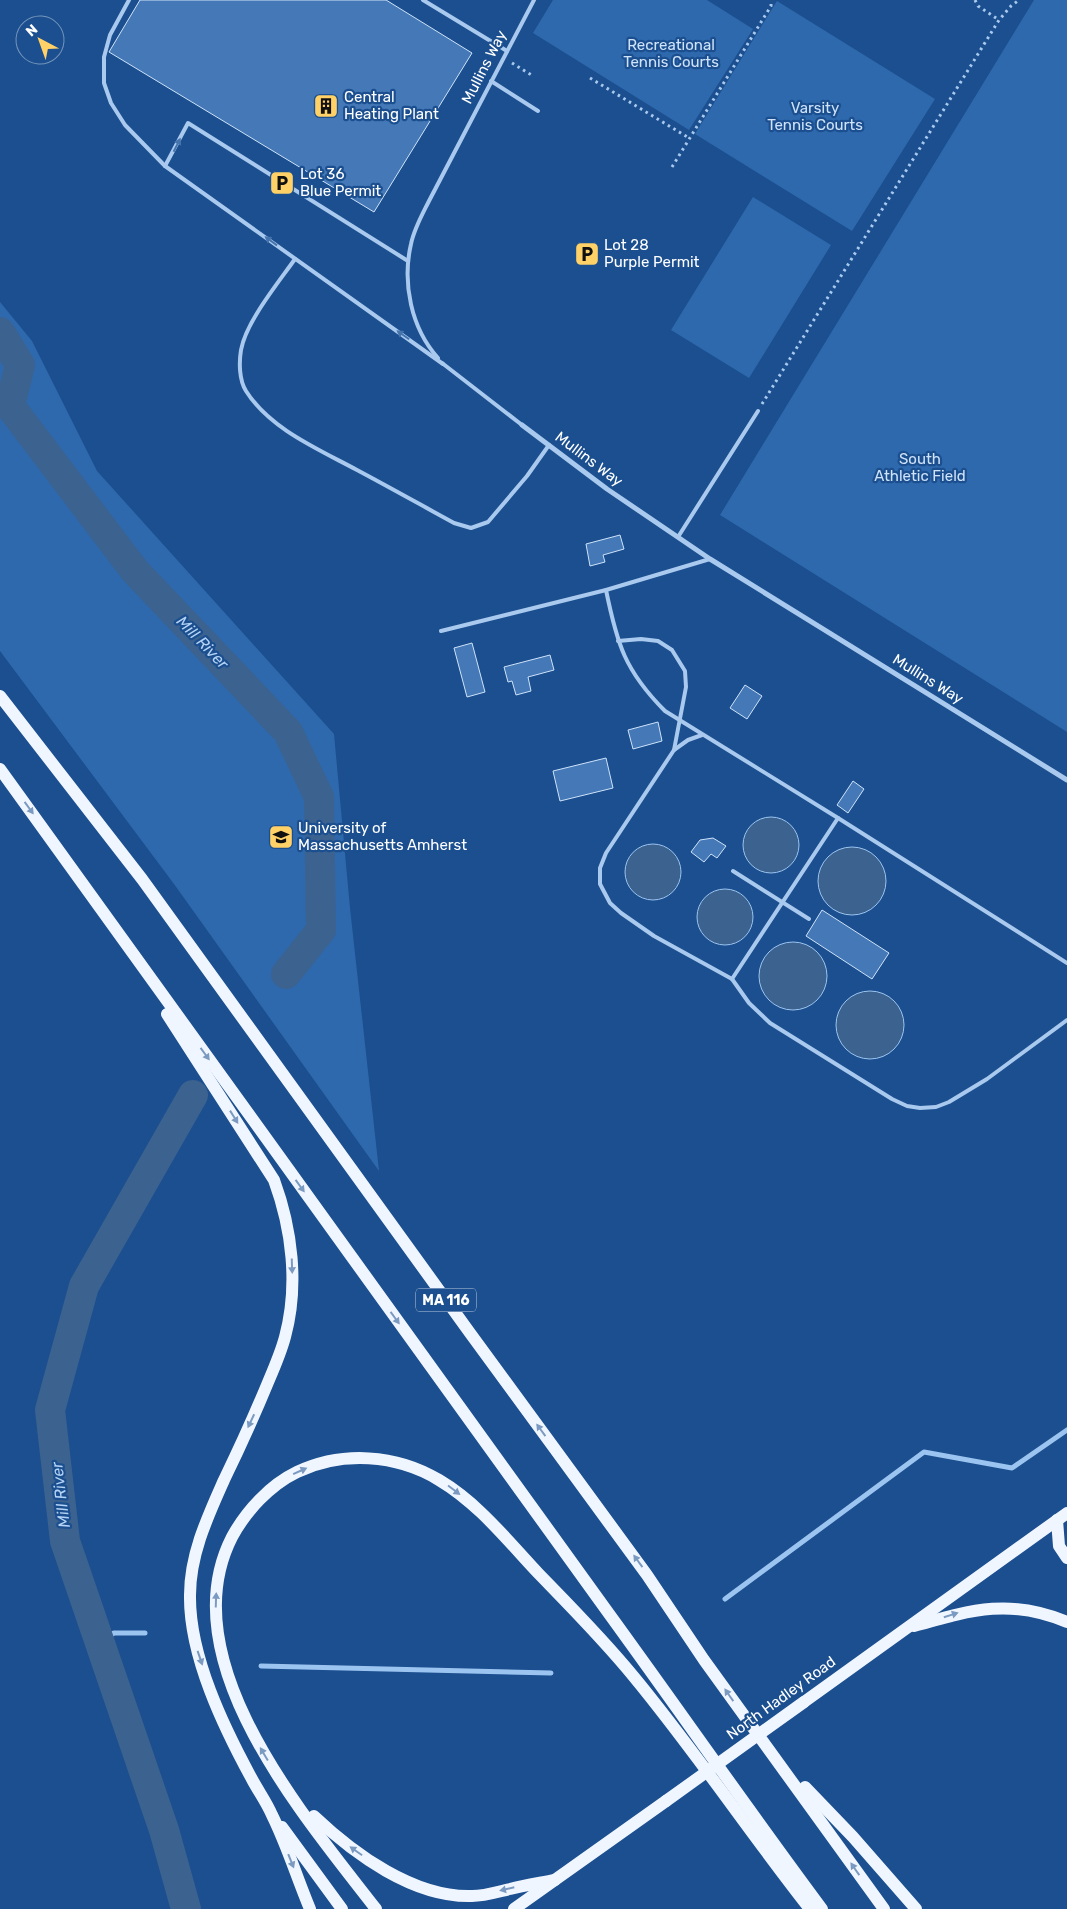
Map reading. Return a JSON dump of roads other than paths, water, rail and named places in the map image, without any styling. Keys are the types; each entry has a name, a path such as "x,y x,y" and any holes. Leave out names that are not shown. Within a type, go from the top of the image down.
{"main road":[{"name":"MA 116","path":"0,696 142,879 464,1325 648,1574 704,1660 884,1909"},
{"name":"MA 116","path":"0,769 822,1909"},
{"path":"53,843 274,1180 287,1226 292,1278 285,1337 258,1408 212,1506 194,1560 190,1594 193,1633 204,1669 235,1744 272,1815 310,1909"},
{"path":"376,1909 290,1794 266,1758 250,1729 226,1664 218,1633 215,1604 222,1563 231,1540 244,1518 267,1493 294,1474 317,1464 343,1459 370,1458 398,1463 438,1480 464,1499 497,1529 586,1622 633,1675 678,1732 810,1909"},
{"path":"1064,1520 1059,1546 1067,1558"},
{"name":"North Hadley Road","path":"514,1909 905,1629 1064,1520"},
{"path":"905,1629 956,1614 997,1608 1024,1609 1067,1622"},
{"path":"775,1757 853,1837 916,1909"},
{"path":"290,1794 333,1834 363,1856 407,1881 428,1889 472,1896 555,1880"},
{"path":"272,1815 342,1909"}],"street":[{"name":"Mullins Way","path":"522,425 607,489 710,559 1067,780"}],"lane":[{"path":"129,0 108,42 104,57 104,83 111,103 125,125 166,166 443,364"},
{"path":"423,0 507,51"},
{"name":"Mullins Way","path":"522,425 443,364 430,349 422,336 411,307 408,285 408,261 416,227 534,0"},
{"path":"492,81 538,111"},
{"path":"166,166 188,123 408,261"},
{"path":"295,259 252,322 241,349 240,370 245,390 262,411 280,426 313,446 454,522 471,528 488,522 527,476 549,445"},
{"path":"678,537 758,411"},
{"path":"441,631 606,590 710,559"},
{"path":"606,590 618,642 631,671 647,694 665,711 1067,963"},
{"path":"618,642 641,639 658,641 672,650 685,671 686,687 674,750"},
{"path":"702,734 688,740 674,750 606,853 600,868 600,884 610,902 621,913 654,936 732,979 749,1003 770,1023 892,1100 914,1107 931,1108 943,1105 966,1093 1067,1020"},
{"path":"732,979 838,818"},
{"path":"733,871 809,919"}],"waterway":[{"name":"Mill River","path":"0,332 20,365 10,406 135,571 288,732 319,797 321,930 286,974"},
{"name":"Mill River","path":"186,1909 164,1830 65,1541 50,1410 84,1286 193,1095"},
{"path":"725,1599 924,1452 1012,1468 1067,1430"},
{"path":"99,1642 114,1633 145,1633"},
{"path":"261,1666 551,1673"}],"place":[{"name":"Central Heating Plant","path":"326,106"},
{"name":"Lot 36 Blue Permit","path":"282,183"},
{"name":"Lot 28 Purple Permit","path":"587,254"},
{"name":"University of Massachusetts Amherst","path":"281,837"}],"park label":[{"name":"Recreational Tennis Courts","path":"671,54"},
{"name":"Varsity Tennis Courts","path":"815,116"},
{"name":"South Athletic Field","path":"920,468"}]}
